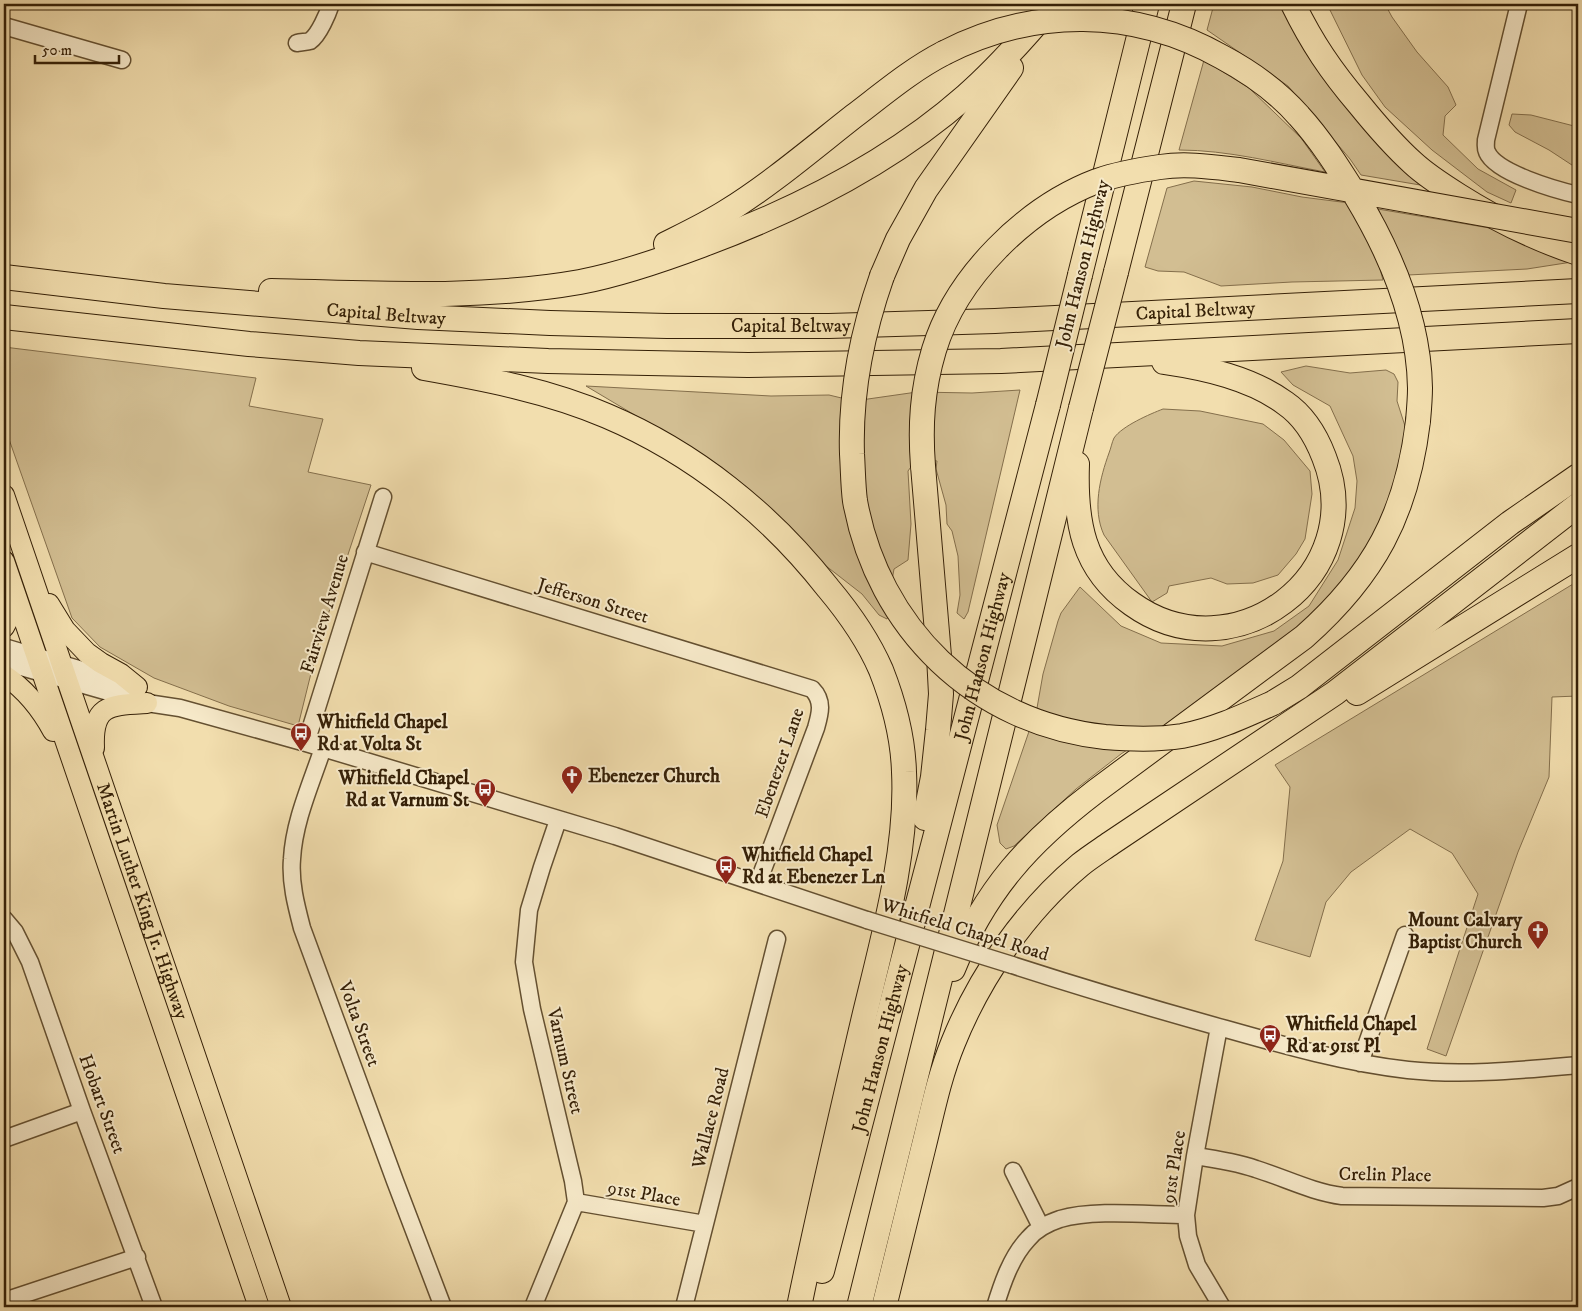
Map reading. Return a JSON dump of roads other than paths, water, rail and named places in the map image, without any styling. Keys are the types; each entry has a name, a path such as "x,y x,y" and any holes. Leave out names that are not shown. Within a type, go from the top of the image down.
{"highway":[{"path":"60,284 222,290 444,294 501,291 580,282 622,272 666,259 762,222 820,194 913,138 966,96 1002,62 1053,4"},
{"path":"1057,4 926,189 898,239 872,304 854,389 852,442 855,500 863,533 886,592 905,622 926,648 947,669 970,687 998,704 1032,720 1059,729 1088,735 1149,739 1182,736 1235,720 1273,703 1299,687 1510,523 1578,476"},
{"name":"John Hanson Highway","path":"812,1307 1048,404 1148,4"},
{"name":"John Hanson Highway","path":"859,1307 898,1142 1184,4"},
{"path":"1293,4 1314,44 1333,73 1387,138 1414,164 1442,185 1485,212 1536,238 1578,253"},
{"path":"1309,4 1325,42 1366,113"},
{"path":"501,291 617,264 658,248 726,212 762,187 926,62 964,43 994,32 1053,20 1082,18 1135,23 1189,40 1241,67 1267,86 1299,116 1324,148 1370,220 1387,254 1399,282 1411,320 1420,388 1415,451 1398,510 1384,539 1368,566 1328,616 1064,816 1022,856 986,904 968,934 942,997 898,1142"},
{"path":"876,1062 933,777 938,730 940,694 939,656 923,466 921,414 925,385 934,349 949,313 971,278 998,246 1028,220 1063,197 1097,182 1131,172 1162,167 1205,166 1239,170 1578,231"},
{"name":"Capital Beltway","path":"4,276 192,299 418,317 667,326 829,326 995,321 1578,291"},
{"name":"Capital Beltway","path":"4,317 239,343 359,353 548,361 748,365 1001,361 1578,331"},
{"path":"359,353 419,368 503,384 560,398 640,432 703,468 762,516 818,575 863,636 880,669 894,707 902,743 904,812 889,910 820,1204 799,1307"},
{"path":"1082,408 1077,447 1076,484 1079,520 1090,558 1120,596 1142,612 1166,622 1187,628 1210,629 1232,626 1256,619 1274,610 1291,597 1306,581 1319,562 1327,541 1333,517 1333,494 1329,468 1319,443 1305,421 1286,403 1264,390 1241,381 1209,371 1180,365 1143,359 1103,356"},
{"path":"1156,814 1336,693 1578,506"},
{"path":"884,1307 940,1081 953,1043 969,1006 1013,936 1056,887 1080,865 1111,842 1279,742 1578,556"}],"main road":[{"name":"Martin Luther King Jr. Highway","path":"4,495 281,1307"},
{"path":"25,556 55,616 65,630 87,653 142,695"},
{"name":"Martin Luther King Jr. Highway","path":"4,561 259,1307"},
{"path":"4,561 11,606 11,614 4,627"},
{"path":"4,675 24,691 46,718 79,780"},
{"path":"95,760 94,735 96,723 100,716 108,708 142,695"}],"street":[{"path":"298,43 310,41 316,34 331,4"},
{"path":"1519,4 1486,140 1487,152 1491,158 1504,168 1542,185 1563,192 1578,194"},
{"path":"4,26 122,60"},
{"name":"Fairview Avenue","path":"306,743 383,497"},
{"name":"Jefferson Street","path":"365,552 809,688"},
{"name":"Whitfield Chapel Road","path":"4,647 39,665 180,708 323,748 558,820 1101,994 1308,1052 1360,1063 1408,1070 1448,1072 1514,1070 1578,1065"},
{"name":"Whitfield Chapel Road","path":"4,662 39,665"},
{"name":"Ebenezer Lane","path":"758,883 818,720 820,703 816,692 809,688"},
{"name":"Volta Street","path":"323,748 306,796 293,845 292,876 297,910 395,1181 444,1307"},
{"name":"Varnum Street","path":"558,820 529,910 524,945 524,962 532,1009 576,1202"},
{"name":"Hobart Street","path":"4,919 19,939 30,962 154,1307"},
{"path":"1360,1063 1405,934"},
{"name":"Wallace Road","path":"684,1307 777,939"},
{"name":"91st Place","path":"1219,1027 1186,1215 1188,1236 1197,1265 1222,1307"},
{"path":"4,1139 82,1111"},
{"name":"Crelin Place","path":"1195,1156 1235,1163 1318,1191 1342,1196 1542,1198 1558,1196 1578,1186"},
{"path":"1013,1171 1041,1227"},
{"path":"533,1307 576,1202"},
{"name":"91st Place","path":"576,1202 705,1224"},
{"path":"994,1307 1004,1281 1021,1248 1041,1227 1058,1219 1082,1215 1186,1215"},
{"path":"4,1301 136,1256"}],"place":[{"name":"Whitfield Chapel Rd at Volta St","path":"301,752"},
{"name":"Ebenezer Church","path":"572,795"},
{"name":"Whitfield Chapel Rd at Varnum St","path":"485,808"},
{"name":"Whitfield Chapel Rd at Ebenezer Ln","path":"726,885"},
{"name":"Mount Calvary Baptist Church","path":"1538,950"},
{"name":"Whitfield Chapel Rd at 91st Pl","path":"1270,1054"}]}
